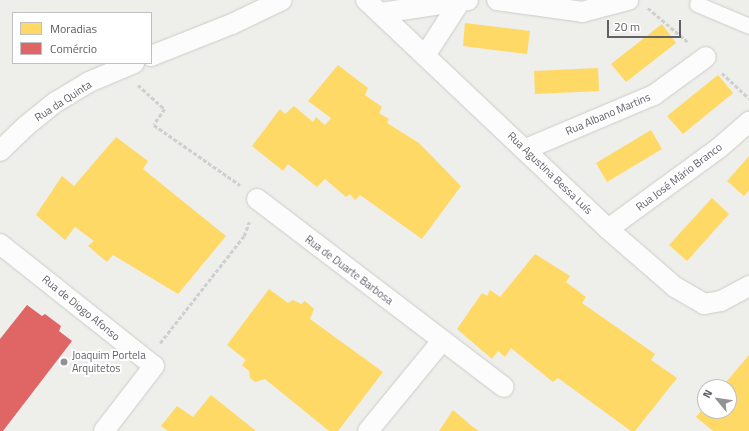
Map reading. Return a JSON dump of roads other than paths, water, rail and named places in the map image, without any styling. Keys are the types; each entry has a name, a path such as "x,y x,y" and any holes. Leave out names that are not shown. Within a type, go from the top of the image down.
{"street":[{"path":"152,56 244,19 282,0"},
{"name":"Rua Agustina Bessa Luís","path":"366,0 426,54 608,229 675,287 704,304 722,301 749,286"},
{"path":"497,0 582,12 628,0"},
{"path":"381,13 463,1"},
{"path":"426,54 463,1"},
{"path":"705,4 749,26"},
{"name":"Rua Albano Martins","path":"526,149 654,95 706,57"},
{"name":"Rua da Quinta","path":"0,151 26,126 56,102 90,82 127,66"},
{"name":"Rua José Mário Branco","path":"608,229 719,148 749,122"},
{"name":"Rua de Duarte Barbosa","path":"256,199 504,387"},
{"name":"Rua de Diogo Afonso","path":"0,244 154,366 104,431"},
{"path":"368,431 442,341"}],"place":[{"name":"Joaquim Portela Arquitetos","path":"64,362"}]}
